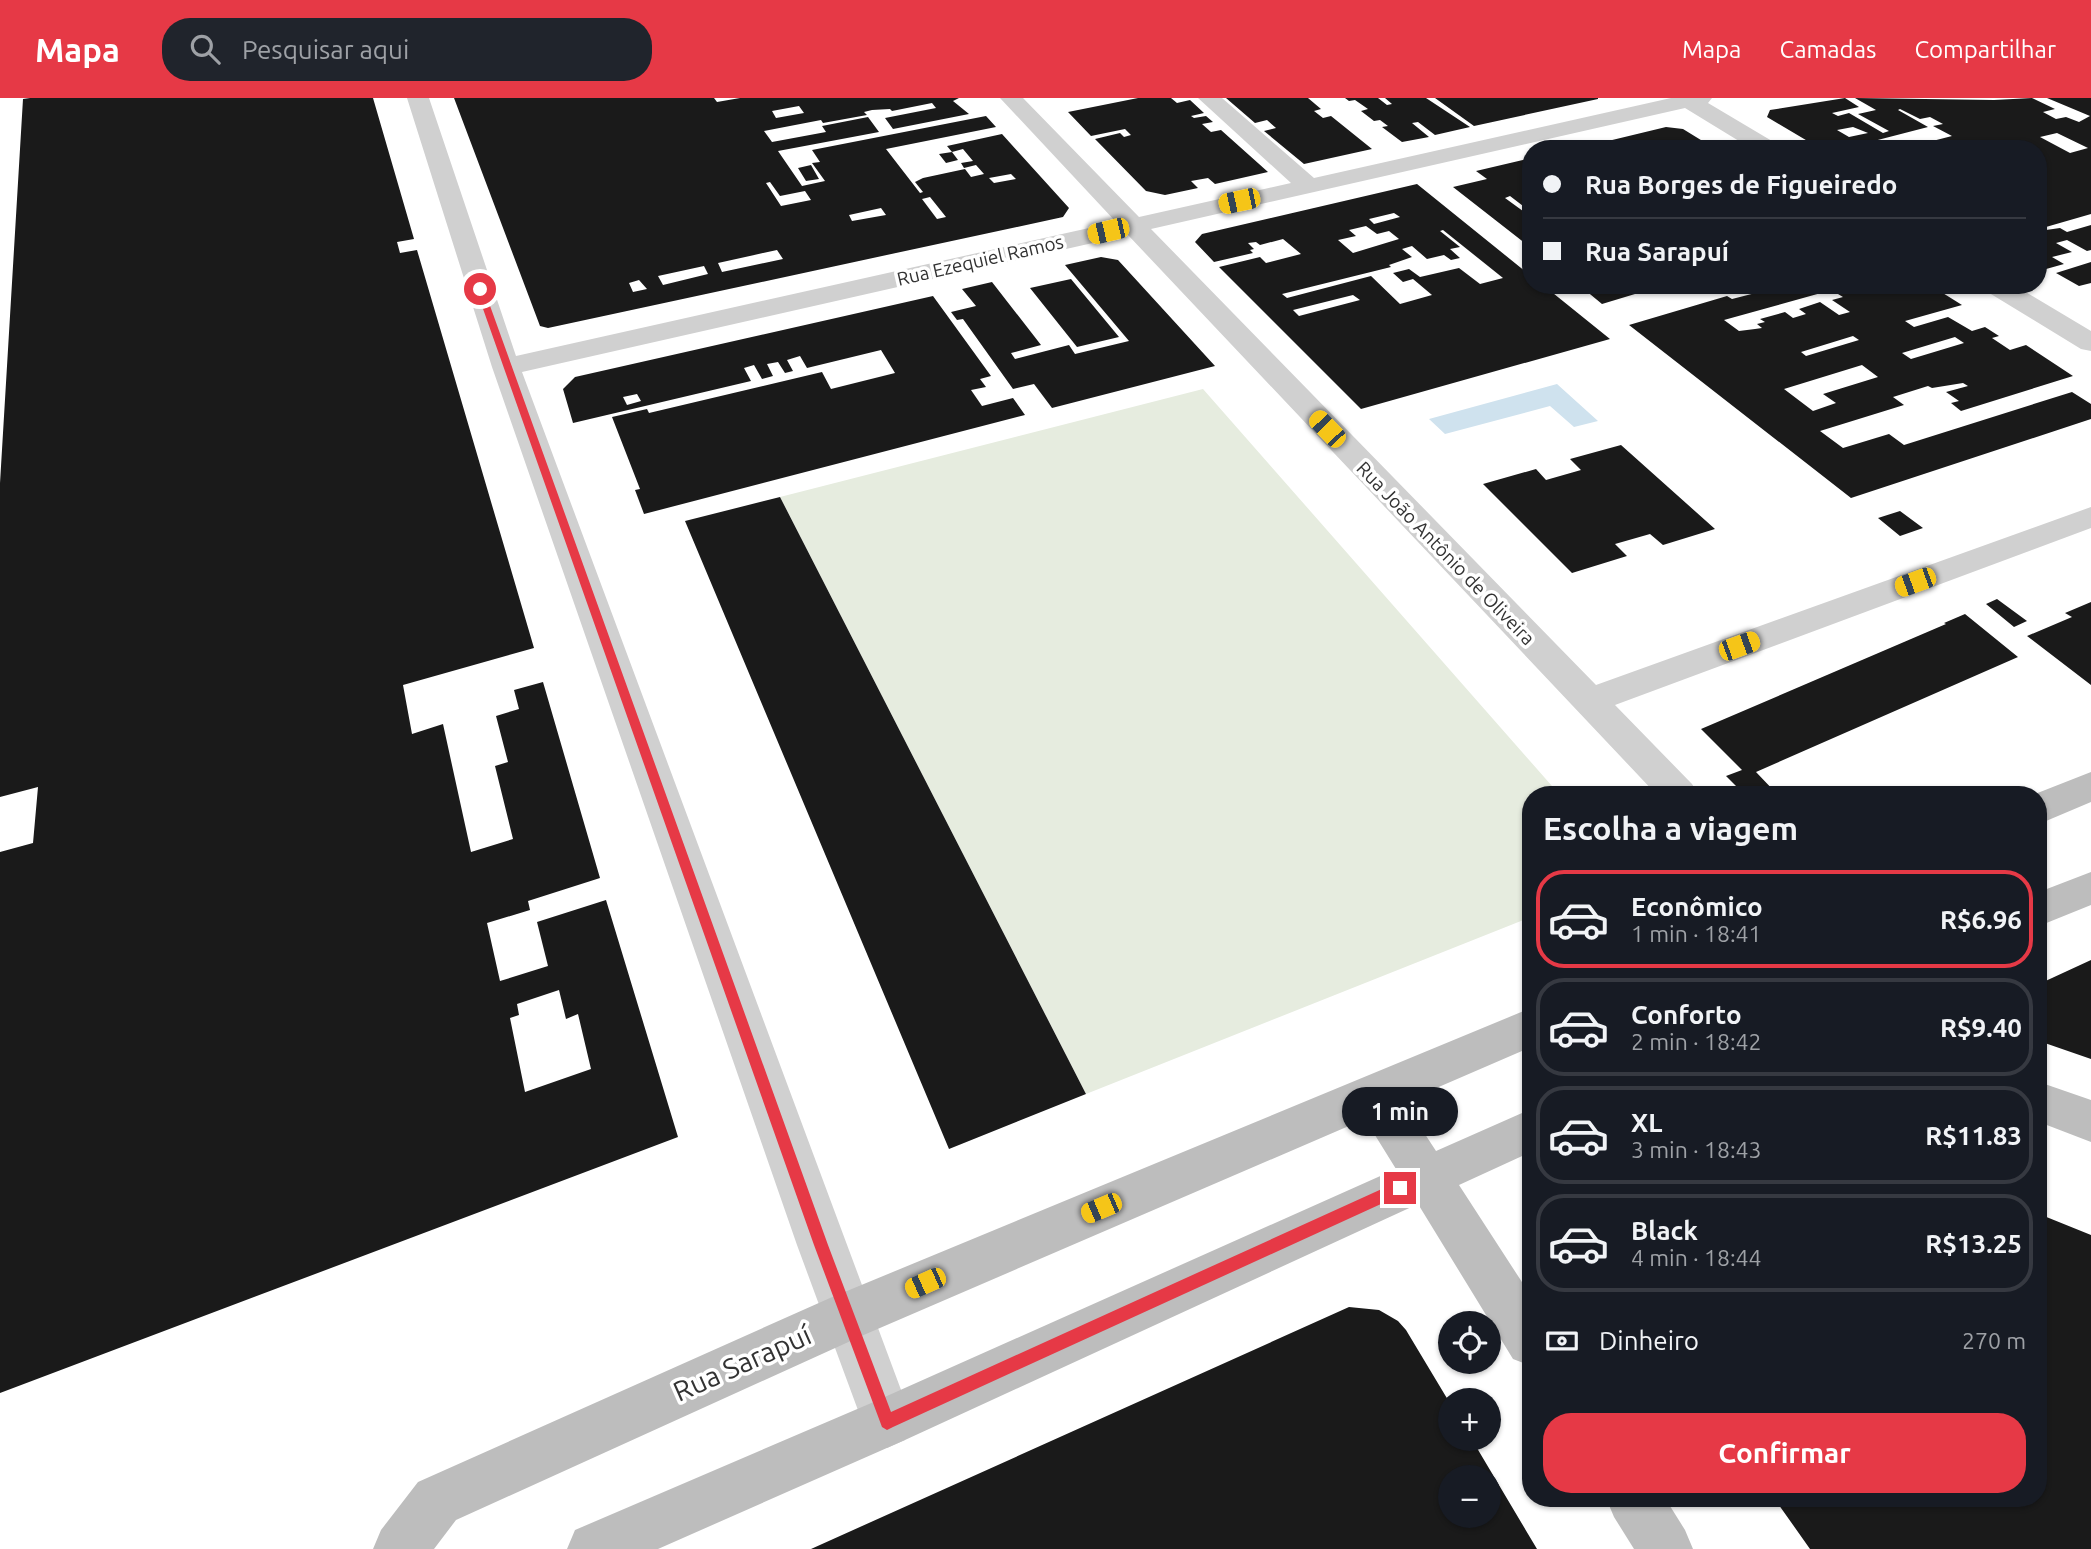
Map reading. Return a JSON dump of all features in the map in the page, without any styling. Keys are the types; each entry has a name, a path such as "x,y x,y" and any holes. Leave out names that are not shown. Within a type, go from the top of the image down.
{"main road":[{"path":"2047,805 2091,786"},
{"path":"2047,907 2091,888"},
{"name":"Rua Sarapuí","path":"400,1549 437,1501 848,1316 1522,1031"},
{"path":"1374,1094 1522,1327"},
{"path":"2047,1105 2091,1121"},
{"path":"594,1549 887,1422 1522,1134"},
{"path":"1639,1507 1666,1549"}],"street":[{"path":"418,98 506,367 887,1422"},
{"name":"Rua João Antônio de Oliveira","path":"1011,98 1671,786"},
{"path":"1209,98 1308,185"},
{"path":"1691,99 1755,140"},
{"name":"Rua Ezequiel Ramos","path":"506,367 1691,99"},
{"path":"2010,294 2091,343"},
{"path":"1588,701 2091,517"}],"shaded area":[{"path":"1203,389 1552,786 1522,786 1522,921 1086,1094 780,497"}],"water":[{"path":"1557,384 1598,421 1574,427 1550,406 1445,434 1429,419"}],"building":[{"path":"373,98 414,239 397,242 400,253 417,250 534,648 403,685 412,734 443,724 471,852 513,839 495,766 508,762 496,716 519,709 514,690 543,682 600,878 528,901 530,910 487,923 500,981 548,966 537,922 606,900 678,1137 0,1393 0,852 33,843 38,787 0,797 0,483 23,99","holes":["559,990 566,1019 578,1014 591,1069 525,1092 510,1018 519,1015 517,1004"]},
{"path":"454,98 714,98 717,102 740,98 959,98 953,101 969,114 893,129 885,118 936,108 932,103 892,111 872,110 864,112 867,115 823,123 821,120 764,131 772,142 826,132 822,126 868,117 879,132 778,151 802,186 825,181 812,163 820,162 812,150 986,116 996,127 886,149 920,193 923,192 915,182 923,178 965,169 971,177 984,174 976,165 964,168 961,163 973,161 963,149 952,152 947,146 1002,134 1069,208 1063,217 548,328 540,326","holes":["799,106 804,113 776,118 772,111","1011,174 1016,179 994,183 989,178","770,182 780,196 805,191 811,200 781,206 766,183","930,197 946,217 937,219 922,199","881,208 886,215 852,221 849,215","777,250 783,259 722,272 718,263","704,266 708,274 663,285 658,276","639,280 647,289 633,292 629,283"]},
{"path":"1138,98 1171,98 1177,103 1190,100 1204,113 1191,116 1206,116 1213,122 1202,124 1211,132 1221,130 1268,172 1215,184 1208,178 1191,181 1198,188 1165,195 1146,191 1095,139 1120,133 1124,137 1131,135 1125,129 1091,136 1068,112"},
{"path":"1226,98 1308,98 1321,109 1314,111 1323,118 1331,116 1372,149 1304,164 1264,131 1276,128 1267,120 1255,123"},
{"path":"1345,98 1378,98 1387,105 1392,104 1385,98 1426,98 1470,127 1435,135 1418,122 1412,123 1429,137 1402,142 1382,127 1388,126 1380,120 1374,121 1361,111 1368,109 1355,100 1349,101"},
{"path":"1435,98 1598,98 1598,99 1474,126"},
{"path":"1845,98 1859,107 1832,113 1838,116 1849,113 1883,133 1889,131 1858,114 1876,110 1855,98 2032,98 2055,109 2043,112 2056,119 2066,117 2079,122 2090,116 2047,98 2091,98 2091,214 2047,227 2047,141 2070,153 2088,148 2057,133 2040,137 2046,140 1936,140 1952,136 1933,126 1943,124 1930,117 1920,119 1900,109 1898,110 1928,127 1878,140 1806,140 1767,117 1770,110","holes":["1853,127 1868,133 1849,137 1837,130"]},
{"path":"1666,127 1683,129 1701,140 1612,140"},
{"path":"952,152 958,160 946,163 939,154"},
{"path":"1522,160 1522,205 1510,196 1505,198 1522,210 1522,241 1453,187 1487,179 1476,171"},
{"path":"811,165 819,179 806,181 798,168"},
{"path":"1417,184 1522,269 1522,294 1554,294 1610,339 1361,409 1219,267 1260,257 1266,263 1301,254 1283,239 1260,245 1256,242 1248,243 1254,249 1250,250 1253,253 1214,262 1195,242 1202,234","holes":["1394,213 1400,217 1374,224 1369,219","1366,226 1377,234 1389,231 1399,239 1353,253 1338,240 1356,236 1349,230","1443,230 1503,278 1480,284 1459,268 1420,277 1409,269 1393,273 1403,282 1413,279 1432,295 1400,304 1371,276 1287,298 1282,294 1391,267 1389,265 1412,257 1402,249 1412,246 1427,259 1444,255 1451,260 1460,258 1450,249 1460,247 1440,231","1353,295 1360,300 1299,316 1293,310"]},
{"path":"2091,225 2091,250 2087,251 2067,240 2056,243 2072,252 2052,257 2064,264 2047,269 2047,230 2060,228 2067,232"},
{"path":"1101,257 1118,260 1215,366 1052,408 1034,384 1013,389 963,319 957,320 951,312 976,306 962,289 992,282 1041,345 1011,353 1015,359 1069,345 1075,354 1129,341 1065,265"},
{"path":"2091,262 2091,283 2079,286 2056,273"},
{"path":"1071,279 1119,337 1077,347 1030,288"},
{"path":"1590,294 1635,294 1602,304"},
{"path":"1752,294 1817,294 1724,320 1739,331 1762,328 1757,324 1765,322 1760,319 1785,312 1793,318 1806,314 1799,309 1820,302 1839,315 1850,312 1832,300 1843,297 1838,294 1944,294 1962,305 1905,321 1914,327 1948,317 1972,331 1985,327 1999,336 1992,338 2010,350 2026,345 2073,376 1961,411 1951,403 1959,401 1946,392 1968,386 1963,383 1932,388 1928,386 1893,397 1904,405 1820,431 1843,448 1889,434 1904,445 2072,392 2091,404 2091,419 1851,498 1629,325 1727,296 1732,299","holes":["1853,336 1859,340 1806,356 1801,352","1955,337 1964,343 1911,359 1902,353","1862,365 1878,377 1823,394 1836,403 1813,411 1784,389"]},
{"path":"933,296 991,376 980,379 986,387 971,390 982,406 1013,398 1025,415 644,514 635,490 640,489 612,417 647,409 649,413 822,372 831,389 895,373 881,350 807,368 800,356 787,360 793,371 785,373 778,362 767,364 773,376 762,379 754,365 744,368 751,381 573,423 563,389 575,377","holes":["637,394 641,401 627,405 623,397"]},
{"path":"1621,445 1715,529 1663,545 1650,534 1615,544 1627,556 1572,573 1483,484 1536,469 1546,480 1581,470 1570,459"},
{"path":"780,497 1086,1094 949,1149 685,521"},
{"path":"1900,511 1923,528 1900,536 1878,518"},
{"path":"1997,599 2027,621 2014,627 1986,604"},
{"path":"2091,602 2091,685 2027,636 2072,617 2065,613"},
{"path":"1965,614 2018,657 1756,772 1769,786 1736,786 1726,776 1742,770 1701,729 1946,624 1944,623"},
{"path":"2091,960 2091,1059 2047,1044 2047,980"},
{"path":"2047,1217 2091,1235 2091,1549 1810,1549 1780,1507 2047,1507"},
{"path":"1349,1307 1379,1310 1398,1321 1406,1330 1441,1388 1438,1388 1438,1451 1479,1451 1487,1465 1438,1465 1438,1528 1501,1528 1501,1488 1537,1549 811,1549"}],"route":[{"path":"480,289 821,1245 887,1422 1400,1188"}]}
